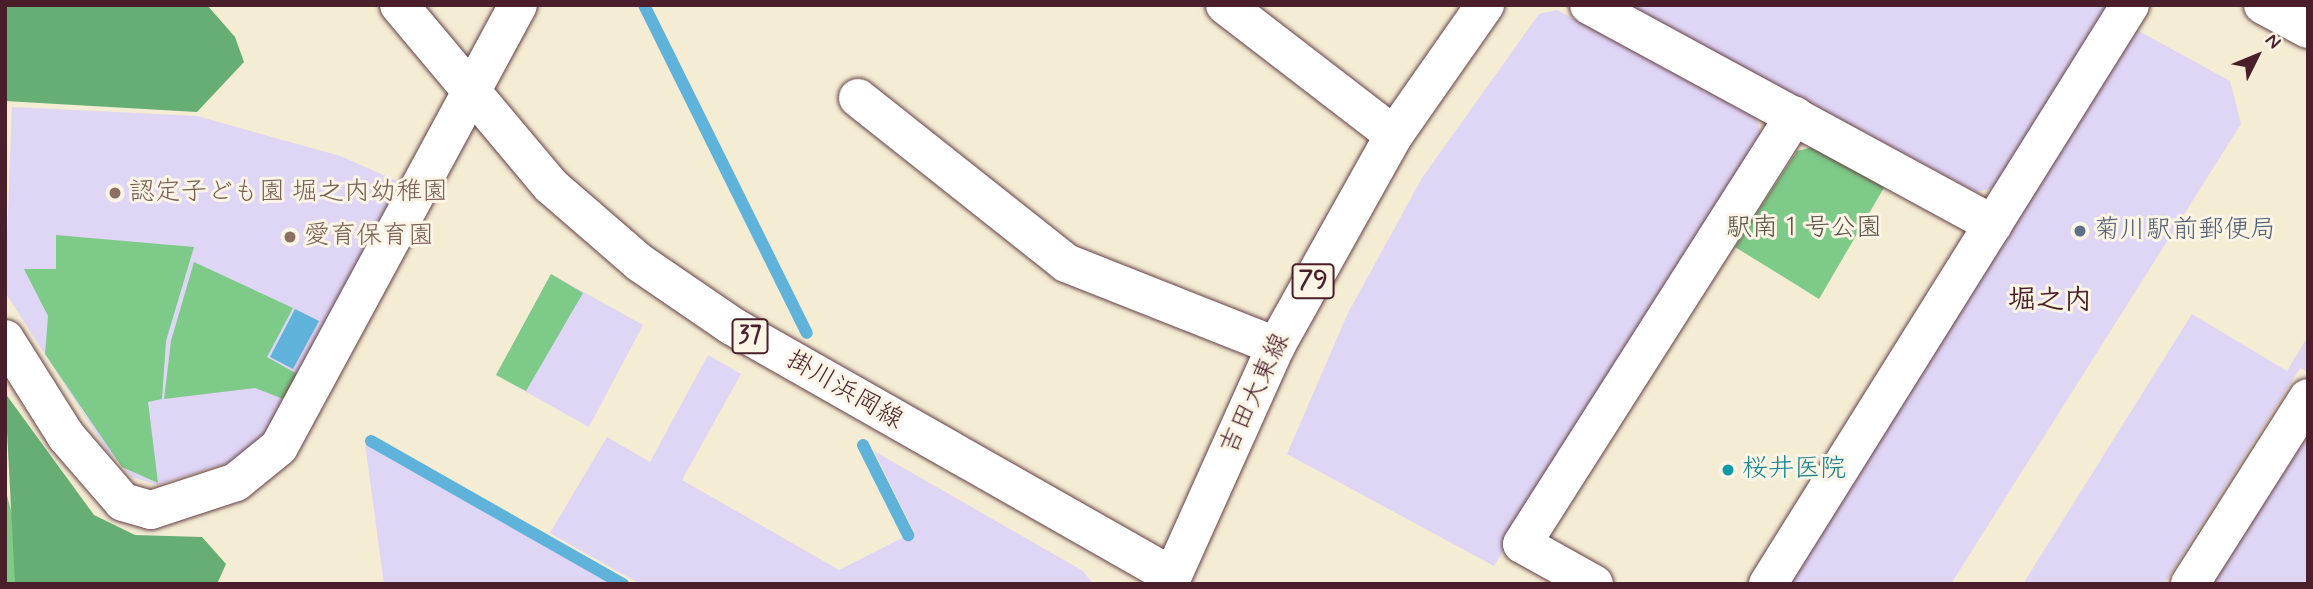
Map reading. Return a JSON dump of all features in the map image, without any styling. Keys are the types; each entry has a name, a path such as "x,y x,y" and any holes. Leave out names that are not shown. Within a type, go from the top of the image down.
{"street":[{"name":"掛川浜岡線","path":"399,5 551,186 639,263 732,326 1176,581"},
{"path":"5,339 66,436 122,502 151,510 236,482 279,447 474,96 518,5"},
{"path":"1225,5 1394,135"},
{"name":"吉田大東線","path":"1176,581 1276,346 1394,135 1485,5"},
{"path":"1589,5 1993,224"},
{"path":"1768,584 2130,5"},
{"path":"2263,5 2308,29"},
{"path":"859,98 1066,263 1276,346"},
{"path":"1594,584 1522,544 1795,115"},
{"path":"2190,584 2308,398"}],"shaded area":[{"path":"1628,5 2108,5 1994,188 1976,192"},
{"path":"1557,10 1756,116 1761,135 1494,566 1287,454 1348,313 1422,178 1539,14"},
{"path":"2137,30 2230,81 2241,124 1951,584 1788,584"},
{"path":"12,107 197,116 340,156 409,186 270,432 244,457 158,485 132,477 106,449 5,292"},
{"path":"551,274 643,325 589,427 496,375"},
{"path":"2192,314 2287,371 2308,336 2308,372 2300,368 2164,584 2023,584"},
{"path":"708,355 741,374 682,480 839,570 914,532 874,451 1083,571 1093,584 640,584 550,533 607,437 650,462"},
{"path":"2308,430 2308,584 2209,584"},
{"path":"365,443 613,584 384,584"}],"green space":[{"path":"5,5 207,5 235,37 244,62 197,112 5,101"},
{"name":"駅南１号公園","path":"1813,147 1885,186 1819,299 1735,247 1797,151"},
{"path":"56,235 194,247 166,341 162,399 148,402 158,483 122,467 45,354 48,316 24,269 56,269"},
{"path":"194,262 293,308 267,357 301,376 286,400 255,388 164,399 171,341"},
{"path":"551,274 583,293 526,391 496,375"},
{"path":"5,393 94,515 135,535 202,537 226,564 217,584 15,584"},
{"path":"5,488 15,525 15,584 5,584"}],"water":[{"path":"295,309 319,321 293,369 270,357"}],"waterway":[{"path":"644,5 807,333"},
{"path":"371,441 623,584"},
{"path":"863,445 908,535"}],"place":[{"name":"認定子ども園 堀之内幼稚園","path":"115,193"},
{"name":"菊川駅前郵便局","path":"2080,231"},
{"name":"愛育保育園","path":"290,237"},
{"name":"桜井医院","path":"1728,470"}],"district":[{"name":"堀之内","path":"2050,301"}]}
